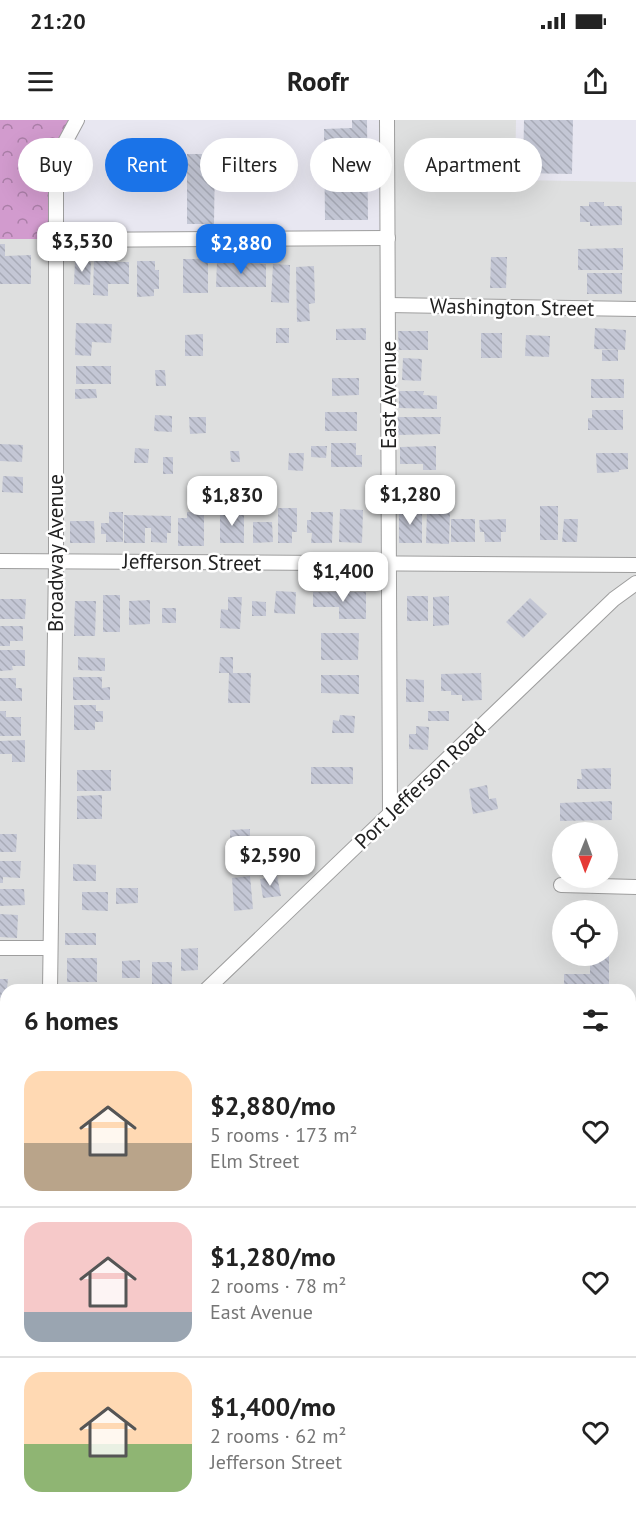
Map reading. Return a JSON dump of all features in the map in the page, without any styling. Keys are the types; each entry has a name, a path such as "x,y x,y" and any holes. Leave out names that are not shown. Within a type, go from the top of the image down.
{"street":[{"name":"Broadway Avenue","path":"50,984 56,560 56,180 63,146 77,120"},
{"name":"East Avenue","path":"387,120 390,814"},
{"path":"56,240 388,238"},
{"name":"Washington Street","path":"388,305 636,309"},
{"name":"Jefferson Street","path":"0,561 636,565"},
{"name":"Port Jefferson Road","path":"212,984 614,599 636,583"},
{"path":"618,887 636,887"},
{"path":"0,948 50,948"}],"shaded area":[{"path":"387,120 516,120 516,138 404,138 404,192 542,192 542,180 636,182 636,984 0,984 0,239 387,238 387,192 392,192 392,138 387,138"}],"green space":[{"path":"0,120 77,120 67,138 18,138 18,192 60,192 56,239 0,239"}],"building":[{"path":"352,120 367,120 367,138 324,138 324,129 352,128"},
{"path":"524,120 573,120 572,174 542,173 542,138 524,138"},
{"path":"188,154 200,154 200,192 214,192 214,224 187,224"},
{"path":"325,192 368,192 368,220 325,220"},
{"path":"589,202 604,202 604,206 622,206 622,225 590,226 590,222 580,222 580,206 589,206"},
{"path":"0,244 5,244 5,256 31,255 31,284 0,284"},
{"path":"623,248 623,270 578,270 578,249"},
{"path":"94,257 109,257 109,262 129,262 129,284 108,284 108,296 93,295"},
{"path":"491,257 507,257 506,288 490,288"},
{"path":"183,259 208,259 208,293 183,293"},
{"path":"75,261 91,262 90,285 74,284"},
{"path":"137,261 155,261 155,270 159,270 159,289 154,289 154,296 137,297"},
{"path":"217,261 266,264 266,287 216,287"},
{"path":"273,264 290,265 289,303 271,302"},
{"path":"314,266 315,303 309,304 310,321 297,322 296,267"},
{"path":"587,273 622,273 622,294 587,294"},
{"path":"76,323 112,324 111,343 92,342 91,356 75,355"},
{"path":"276,328 289,328 289,343 276,343"},
{"path":"366,328 366,340 336,340 336,329"},
{"path":"595,328 626,330 625,350 594,349"},
{"path":"398,331 428,331 428,350 399,350"},
{"path":"481,333 502,333 502,358 481,358"},
{"path":"203,334 203,356 185,356 185,335"},
{"path":"526,335 550,336 549,357 525,356"},
{"path":"602,350 618,350 618,361 602,361"},
{"path":"403,358 422,359 421,381 402,380"},
{"path":"76,366 111,366 111,384 76,384"},
{"path":"155,370 165,370 166,386 156,386"},
{"path":"332,378 359,378 359,395 332,396"},
{"path":"591,379 624,379 624,398 591,398"},
{"path":"75,389 96,389 97,398 75,399"},
{"path":"399,391 424,391 423,395 437,396 437,409 399,408"},
{"path":"592,410 623,410 623,430 588,430 588,418 592,418"},
{"path":"325,412 357,412 357,431 325,431"},
{"path":"155,415 172,416 172,432 154,431"},
{"path":"189,417 206,417 206,433 190,434"},
{"path":"398,417 441,417 440,434 398,435"},
{"path":"331,443 356,443 356,455 362,455 362,467 331,467"},
{"path":"0,444 23,445 22,462 0,461"},
{"path":"311,446 327,446 326,458 311,457"},
{"path":"436,446 436,470 423,470 423,464 400,464 400,447"},
{"path":"135,448 149,449 148,463 134,463"},
{"path":"230,451 239,451 240,462 231,462"},
{"path":"289,453 304,453 303,471 288,470"},
{"path":"596,453 628,453 628,469 619,470 619,472 597,473"},
{"path":"163,457 173,457 173,474 163,474"},
{"path":"3,476 23,477 23,493 2,492"},
{"path":"540,506 558,506 558,540 540,540"},
{"path":"278,508 297,508 297,532 292,532 292,543 278,543"},
{"path":"340,509 363,510 362,543 339,542"},
{"path":"399,509 422,509 422,543 399,543"},
{"path":"427,510 450,511 449,544 426,543"},
{"path":"109,512 123,512 123,542 106,542 106,534 101,534 101,523 109,523"},
{"path":"187,512 204,512 204,546 178,546 178,518 187,518"},
{"path":"220,512 244,512 244,543 220,543"},
{"path":"311,512 333,512 332,543 311,543 312,533 307,533 307,520 311,520"},
{"path":"124,515 171,516 171,533 167,533 167,543 151,542 151,528 145,528 145,543 124,543"},
{"path":"451,519 475,519 475,542 451,542"},
{"path":"506,519 506,532 501,532 501,542 485,542 484,532 480,532 479,520"},
{"path":"564,519 578,519 577,542 562,542"},
{"path":"70,521 94,521 95,543 70,543"},
{"path":"253,522 272,522 273,542 253,543"},
{"path":"276,591 296,592 295,614 274,613"},
{"path":"313,592 366,592 366,619 339,619 339,607 313,607"},
{"path":"103,595 120,595 120,632 103,632"},
{"path":"407,596 428,596 428,621 407,621"},
{"path":"449,596 449,625 433,626 433,597"},
{"path":"228,597 242,597 240,629 220,628 221,609 228,610"},
{"path":"530,598 547,614 523,638 506,622"},
{"path":"0,599 26,599 25,619 0,619"},
{"path":"150,600 150,624 129,625 129,601"},
{"path":"75,601 96,601 95,636 74,636"},
{"path":"252,601 266,602 266,616 252,616"},
{"path":"162,608 176,608 176,623 162,623"},
{"path":"0,626 23,626 23,641 10,641 10,646 0,646"},
{"path":"321,633 359,633 358,660 321,660"},
{"path":"0,650 25,650 25,666 12,666 13,670 0,671"},
{"path":"78,657 105,658 105,671 78,670"},
{"path":"220,657 233,657 233,673 251,673 250,703 228,703 229,673 219,673"},
{"path":"481,673 482,700 462,701 462,695 451,695 451,691 441,691 441,674"},
{"path":"321,675 359,675 359,694 321,693"},
{"path":"73,677 102,677 102,688 110,687 110,700 73,700"},
{"path":"0,678 16,678 16,688 22,688 22,701 0,701"},
{"path":"406,679 424,680 424,702 406,702"},
{"path":"74,705 96,705 96,711 103,711 103,722 95,722 95,730 74,730"},
{"path":"0,711 6,711 6,717 21,717 21,736 0,736"},
{"path":"428,711 449,711 449,721 428,721"},
{"path":"340,715 355,716 354,733 332,733 333,720 339,721"},
{"path":"416,726 429,727 428,750 409,749 409,734 416,734"},
{"path":"25,740 25,762 12,762 12,754 0,754 0,741"},
{"path":"311,767 353,767 353,784 311,784"},
{"path":"611,768 611,789 577,789 577,779 582,779 581,769"},
{"path":"77,770 111,770 111,791 77,791"},
{"path":"487,785 489,799 496,798 498,809 473,814 469,789"},
{"path":"102,795 102,819 77,819 77,796"},
{"path":"612,801 612,820 560,821 560,803"},
{"path":"250,829 250,860 231,861 230,830"},
{"path":"0,834 17,834 16,852 0,852"},
{"path":"0,861 21,861 20,878 3,877 3,883 0,883"},
{"path":"73,864 96,865 96,881 73,881"},
{"path":"250,876 253,909 234,911 232,878"},
{"path":"277,876 281,896 263,898 260,879"},
{"path":"116,888 138,888 138,903 116,904"},
{"path":"0,889 24,889 25,905 0,906"},
{"path":"82,892 108,892 108,911 82,910"},
{"path":"0,914 18,915 17,938 0,937"},
{"path":"65,933 96,933 96,945 65,945"},
{"path":"198,948 198,970 181,971 181,949"},
{"path":"67,958 97,958 97,982 67,982"},
{"path":"140,960 140,978 122,978 122,961"},
{"path":"152,962 172,962 172,984 152,984"},
{"path":"590,966 609,966 609,984 564,984 564,974 590,974"},
{"path":"0,979 8,979 7,984 0,984"}]}
